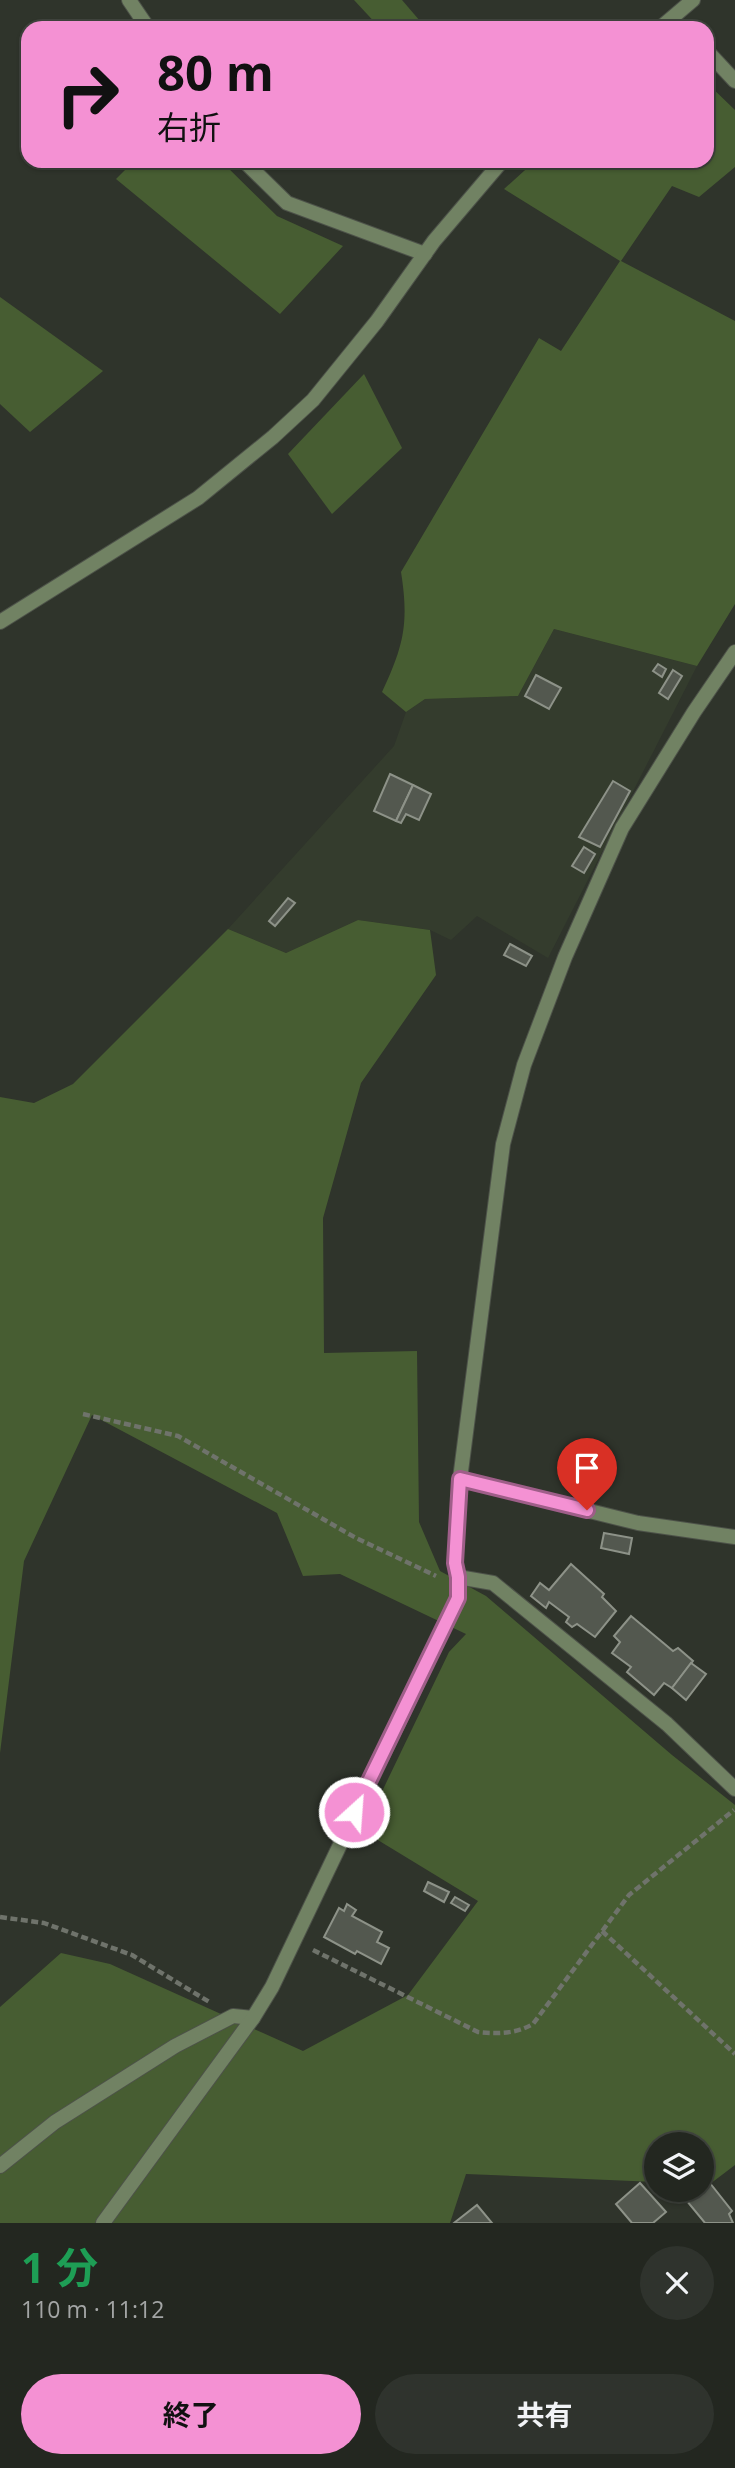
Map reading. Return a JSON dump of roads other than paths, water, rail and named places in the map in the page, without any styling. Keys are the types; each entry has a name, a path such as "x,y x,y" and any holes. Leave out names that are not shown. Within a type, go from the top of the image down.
{"street":[{"path":"129,0 144,21"},
{"path":"669,21 693,0"},
{"path":"675,16 680,21"},
{"path":"714,58 735,81"},
{"path":"251,168 288,203 425,254"},
{"path":"0,622 198,498 273,437 313,400 377,321 425,254 496,168"},
{"path":"103,2223 253,2018 272,1987 458,1598 455,1563 460,1479 503,1144 524,1065 565,957 622,828 735,652"},
{"path":"460,1479 638,1523 735,1536"},
{"path":"458,1577 493,1583 667,1724 735,1789"},
{"path":"0,2166 94,2095 175,2046 233,2016 253,2018"}]}
